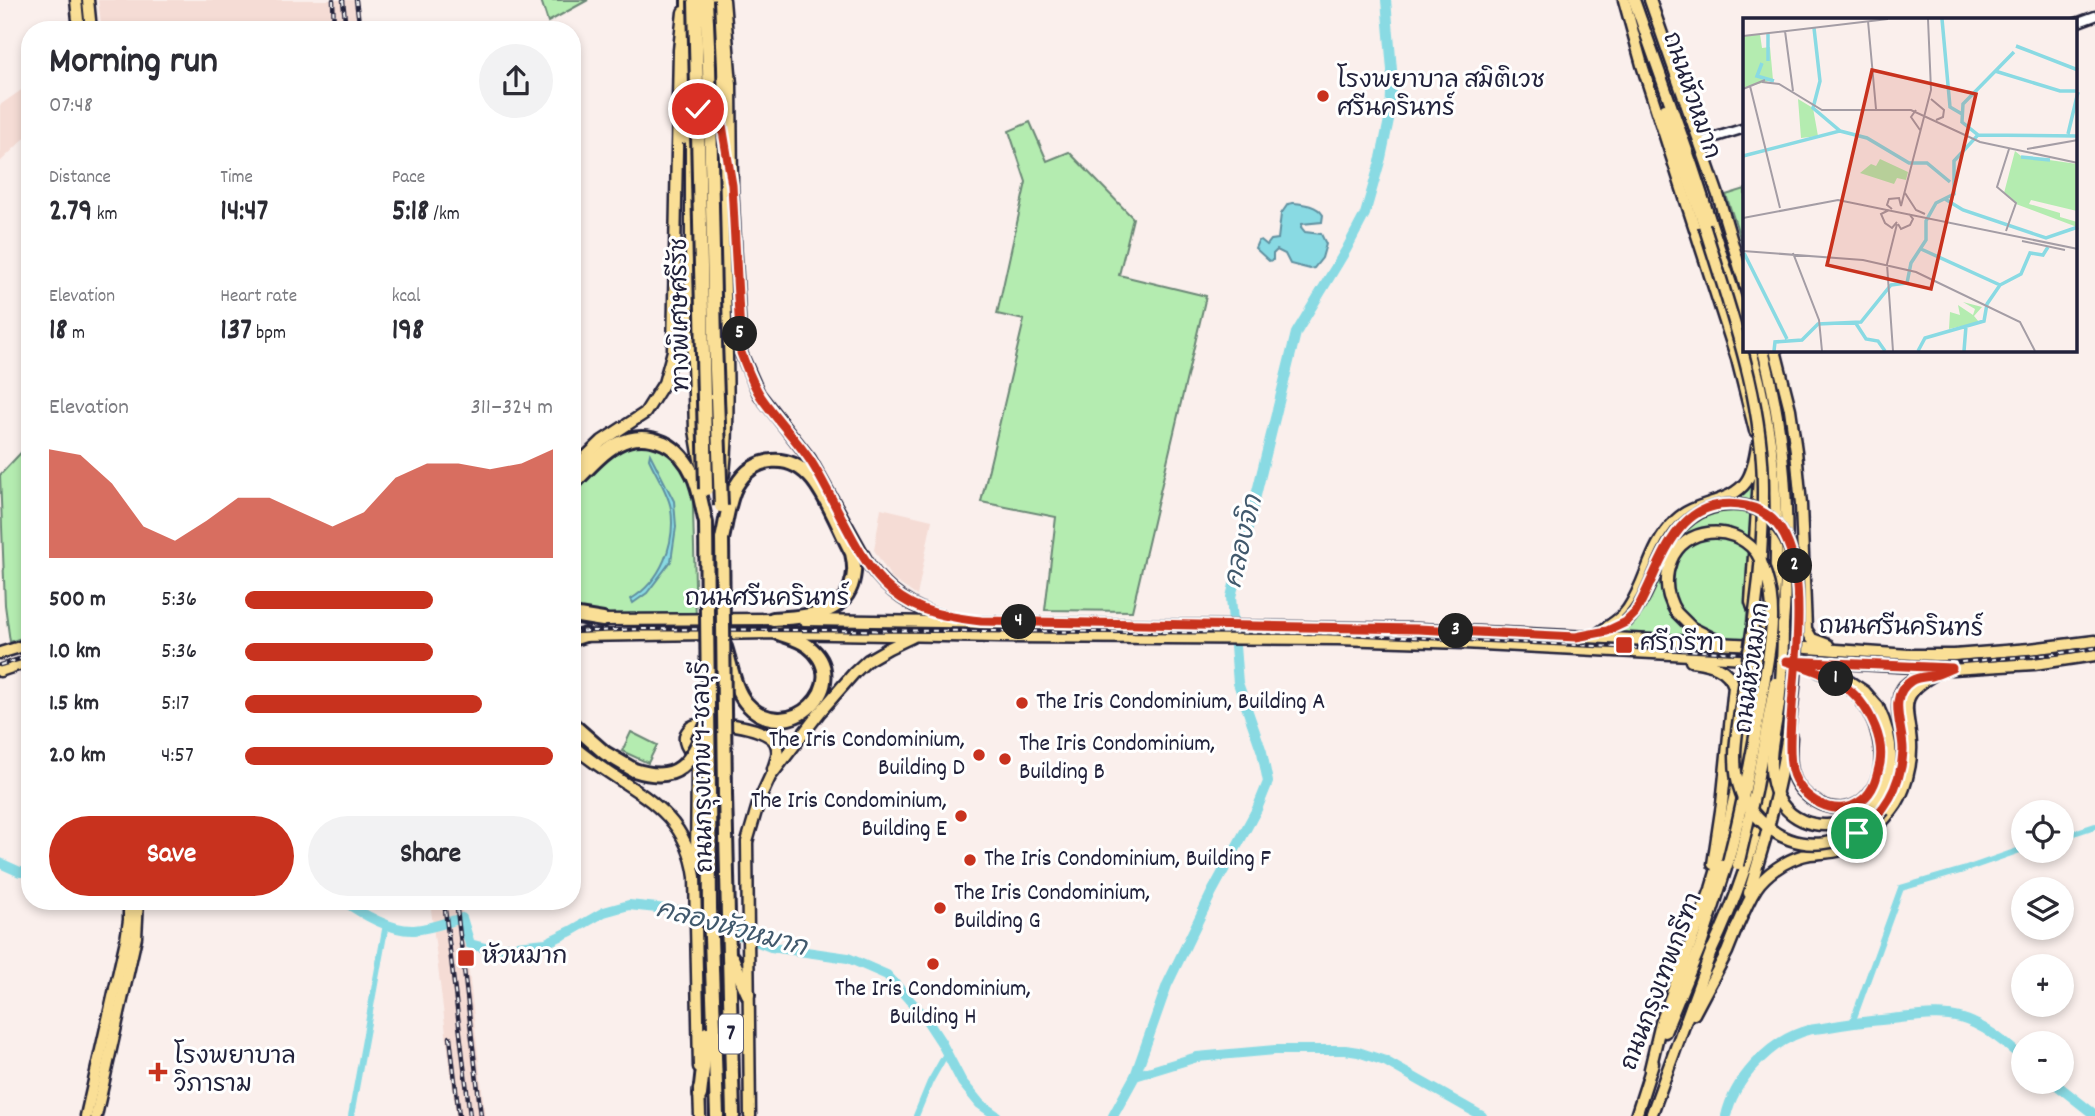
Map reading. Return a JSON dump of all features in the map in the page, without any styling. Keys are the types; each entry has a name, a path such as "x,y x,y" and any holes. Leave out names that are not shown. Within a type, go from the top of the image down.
{"highway":[{"path":"683,137 688,85 689,0"},
{"name":"ทางพิเศษศรีรัช","path":"689,0 706,489 707,628"},
{"name":"ทางพิเศษศรีรัช","path":"706,0 724,628"},
{"path":"714,0 721,56 722,99"},
{"path":"581,476 611,447 629,439 643,437 672,447 693,475 706,523"},
{"path":"722,539 734,489 746,472 772,460 787,461 801,468 814,481 852,553 854,576 848,594 837,605 813,615 773,619"},
{"path":"581,619 603,620"},
{"name":"ถนนกรุงเทพฯ-ชลบุรี","path":"707,628 710,908 717,1116"},
{"name":"ถนนกรุงเทพฯ-ชลบุรี","path":"724,628 733,1116"},
{"path":"725,647 739,691 753,710 781,719 796,717 816,701 822,690 822,664 810,647 778,633"},
{"path":"581,732 605,753 634,770 653,776 666,775 679,769 695,751 708,721"},
{"path":"729,952 748,995"},
{"path":"700,1095 712,983"}],"main road":[{"path":"76,0 78,21"},
{"path":"88,0 90,21"},
{"path":"689,0 695,430 706,489"},
{"path":"581,462 603,441 645,413 664,383 673,351 679,50 689,0"},
{"path":"724,0 732,95 732,185 741,353 759,394 810,459 869,565 885,585 907,603 930,613 981,621"},
{"path":"1624,0 1642,65 1730,336 1750,410 1759,469 1751,602 1755,616 1772,629 1783,631 1799,626 1804,614"},
{"name":"ถนนหัวหมาก","path":"1634,0 1743,321"},
{"name":"ถนนหัวหมาก","path":"1650,0 1718,195 1743,278"},
{"path":"1644,30 1654,74 1744,358 1759,426 1763,464 1761,548 1736,746 1736,774 1741,794 1752,812 1767,828 1783,838 1801,843 1820,844 1840,840 1873,822 1884,810 1899,776 1903,751 1897,711 1900,694 1911,681 1952,668"},
{"path":"691,101 698,109 705,109 713,107 722,99"},
{"path":"721,506 728,426 722,99"},
{"path":"722,99 732,185"},
{"name":"ถนนหัวหมาก","path":"1733,864 1763,754 1783,624 1788,558 1784,465 1770,406 1752,352"},
{"name":"ถนนหัวหมาก","path":"1733,864 1773,615 1776,568 1776,496 1763,352"},
{"path":"1776,352 1790,409 1796,451 1806,629 1812,639 1855,651"},
{"path":"1599,633 1628,611 1655,548 1668,528 1690,510 1741,488 1750,474 1757,446"},
{"path":"1576,637 1607,631 1626,622 1635,613 1668,543 1682,525 1701,512 1724,505 1742,506 1758,510 1767,516 1781,532 1795,564 1797,638 1790,755 1794,779 1814,801 1829,808 1845,808 1861,802 1872,790 1877,778 1881,751 1878,734 1863,703 1847,686 1818,671"},
{"path":"1724,644 1692,628 1676,612 1668,595 1667,577 1671,562 1688,540 1716,532 1728,533 1743,541 1758,555 1768,584 1773,615"},
{"name":"ถนนศรีนครินทร์","path":"603,620 981,621 1418,629 1909,655 1954,655 2030,649 2095,640"},
{"path":"1783,624 1781,681 1771,766 1774,788 1794,816 1814,824 1834,826 1853,820 1869,809 1888,776 1890,738 1878,707 1865,692 1845,678 1786,661"},
{"name":"ถนนศรีนครินทร์","path":"581,637 778,633 1417,641 1952,668 2053,662 2095,655"},
{"path":"770,777 854,673 868,660 916,636"},
{"path":"0,653 21,647"},
{"path":"0,660 21,654"},
{"path":"1662,654 1718,667 1731,677 1734,686 1721,814 1703,909"},
{"path":"0,671 21,664"},
{"path":"0,676 21,670"},
{"path":"1679,1042 1715,976 1759,884 1772,871 1786,863 1807,855 1833,852 1852,844 1872,832 1895,808 1903,788 1910,756 1906,705 1914,689 1933,676"},
{"path":"1650,1069 1661,1023 1717,872 1730,822 1751,691 1765,687 1781,690 1786,703 1766,797 1730,912 1711,953"},
{"path":"1735,931 1765,839 1781,775 1793,706"},
{"path":"700,1116 695,903 697,766 696,758 686,745 687,731 699,725 738,725 757,729 776,744 778,755 759,801 747,842 750,1116"},
{"path":"581,753 657,806 671,819 689,848 695,877"},
{"name":"ถนนกรุงเทพกรีฑา","path":"1651,1116 1711,953 1733,864"},
{"name":"ถนนกรุงเทพกรีฑา","path":"1636,1116 1650,1069 1733,864"},
{"path":"96,1116 128,953 130,910"},
{"path":"86,1116 128,953"}],"street":[{"path":"2078,22 2095,16"},
{"path":"1700,142 1743,129"}],"shaded area":[{"path":"98,0 358,0 361,21 101,21"},
{"path":"21,90 21,142 0,162 0,105"},
{"path":"881,508 932,520 917,596 892,579 874,550"},
{"path":"431,910 462,910 485,1116 456,1116"}],"green space":[{"path":"541,0 588,0 550,21"},
{"path":"1030,122 1047,161 1069,152 1133,218 1119,275 1206,296 1132,611 1045,610 1056,517 981,502 1024,320 997,314 1026,182 1009,131"},
{"path":"1743,190 1743,243 1742,243 1726,195"},
{"path":"656,440 692,473 696,621 581,615 581,476 611,447"},
{"path":"21,453 21,638 10,642 5,605 0,475"},
{"path":"1754,479 1745,643 1612,633 1609,628 1620,622 1665,539 1741,493"},
{"path":"631,732 657,745 648,763 622,751"}],"water":[{"path":"1288,204 1314,207 1323,215 1322,222 1302,224 1301,227 1305,232 1321,234 1326,244 1322,258 1314,268 1290,264 1285,254 1277,250 1273,254 1273,260 1269,261 1255,248 1258,241 1261,240 1267,245 1271,240 1278,239 1281,214"},
{"path":"650,454 674,501 676,527 671,561 647,593 633,603 631,599 651,582 658,572 671,535 670,503 649,459"}],"waterway":[{"name":"คลองจิก","path":"1113,1116 1135,1076 1167,985 1212,892 1257,809 1268,782 1262,752 1238,683 1231,597 1296,333 1365,214 1381,158 1390,115 1392,70 1386,0"},
{"path":"2074,833 2095,826"},
{"path":"1852,1023 1901,888 2011,853"},
{"name":"คลองหัวหมาก","path":"0,863 21,872"},
{"name":"คลองหัวหมาก","path":"358,910 377,921 405,930 426,928 462,918 470,944 489,949 546,943 604,912 629,905 676,910 771,947 848,958 887,975 924,1016 962,1082 980,1104 997,1116"},
{"path":"351,1116 386,924"},
{"name":"คลองหัวหมาก","path":"1726,1116 1736,1090 1754,1065 1776,1045 1804,1031 1917,1016 1952,1016 1986,1030 2011,1048"},
{"name":"คลองหัวหมาก","path":"1135,1076 1197,1057 1275,1050 1345,1050 1385,1061 1482,1116"},
{"path":"916,1116 930,1082 947,1052"},
{"name":"คลองหัวหมาก","path":"2068,1094 2095,1115"}],"railway":[{"path":"333,0 334,21"},
{"path":"343,0 345,21"},
{"path":"356,0 359,21"},
{"path":"581,632 640,629 1327,633 1949,663 2095,648"},
{"path":"0,665 21,659"},
{"path":"445,910 470,1116"},
{"path":"457,910 481,1116"},
{"path":"450,1037 459,1116"}],"place":[{"name":"โรงพยาบาล สมิติเวช ศรีนครินทร์","path":"1323,96"},
{"name":"ศรีกรีฑา","path":"1624,645"},
{"name":"The Iris Condominium, Building A","path":"1022,703"},
{"name":"The Iris Condominium, Building D","path":"979,755"},
{"name":"The Iris Condominium, Building B","path":"1005,759"},
{"name":"The Iris Condominium, Building E","path":"961,816"},
{"name":"The Iris Condominium, Building F","path":"970,860"},
{"name":"The Iris Condominium, Building G","path":"940,908"},
{"name":"หัวหมาก","path":"466,958"},
{"name":"The Iris Condominium, Building H","path":"933,964"},
{"name":"โรงพยาบาล วิภาราม","path":"158,1072"}],"route":[{"path":"698,109 713,107 718,101 732,185 741,353 750,376 771,411 810,459 869,565 891,591 907,603 943,617 981,621 1418,629 1576,637 1617,627 1635,613 1663,552 1682,525 1711,508 1724,505 1748,507 1758,510 1774,522 1786,540 1795,564 1797,638 1796,672 1790,755 1794,779 1814,801 1829,808 1845,808 1861,802 1872,790 1877,778 1881,751 1878,734 1863,703 1847,686 1818,671 1786,661 1869,665 1952,668 1911,681 1900,694 1897,711 1903,751 1899,776 1884,810 1857,833"}]}
